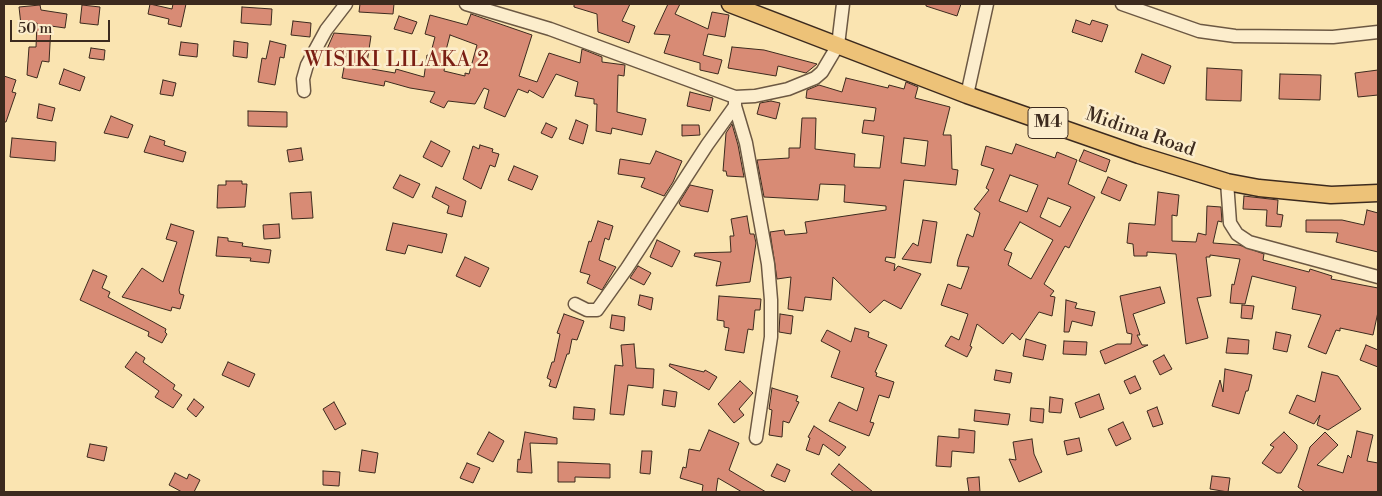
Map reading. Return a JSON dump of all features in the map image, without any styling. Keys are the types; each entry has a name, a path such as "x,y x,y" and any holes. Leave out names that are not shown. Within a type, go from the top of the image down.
{"main road":[{"name":"Midima Road","path":"730,4 967,95 1139,155 1227,182 1331,195 1378,193"}],"street":[{"path":"304,91 303,79 307,65 326,30 346,4"},
{"path":"466,4 550,29 735,102 788,89 815,78 822,72 838,45 843,4"},
{"path":"967,95 987,4"},
{"path":"1122,4 1199,30 1236,36 1333,37 1378,32"},
{"path":"575,304 588,310 597,310 627,268 735,102"},
{"path":"735,102 746,143 768,264 771,300 771,337 756,438"},
{"path":"1227,182 1230,223 1236,234 1250,242 1378,277"}],"building":[{"path":"150,4 172,9 173,4 186,4 181,27 168,24 169,19 148,14"},
{"path":"360,4 394,4 393,14 359,12"},
{"path":"574,4 630,4 622,21 635,26 629,43 598,32 597,14 574,7"},
{"path":"668,4 680,4 675,14 708,29 712,12 729,15 725,37 708,34 703,55 722,60 718,74 700,70 700,63 664,53 670,35 654,34"},
{"path":"926,4 961,4 957,16 926,6"},
{"path":"40,5 41,10 67,14 65,28 51,26 49,62 42,61 37,78 27,75 29,47 36,47 37,23 21,25 19,7"},
{"path":"82,5 100,7 98,25 80,23"},
{"path":"242,7 272,9 271,25 241,23"},
{"path":"471,14 532,35 519,76 537,82 549,53 580,63 582,49 602,57 602,62 625,65 624,76 618,75 617,112 646,119 642,135 612,128 611,134 596,131 597,104 594,104 594,99 575,96 578,82 556,74 543,98 529,90 528,93 518,89 505,117 484,108 489,90 484,88 475,104 448,101 444,108 430,102 435,92 385,81 384,86 342,78 347,51 327,49 334,33 371,36 367,63 372,64 372,69 395,73 396,69 424,77 427,55 430,56 435,37 425,34 430,15 467,25","holes":["450,35 477,45 469,74 465,73 465,76 444,71 446,58 444,58"]},
{"path":"399,16 417,22 412,34 394,29"},
{"path":"1076,20 1090,25 1092,20 1108,25 1102,42 1072,32"},
{"path":"293,21 311,23 310,37 291,35"},
{"path":"234,41 248,43 247,58 233,56"},
{"path":"270,41 286,45 284,58 280,57 275,85 258,82 262,58 266,59"},
{"path":"181,42 198,44 197,57 179,55"},
{"path":"732,47 764,50 817,64 806,73 778,66 776,76 728,68"},
{"path":"91,48 105,50 104,60 89,58"},
{"path":"1142,54 1171,66 1164,84 1135,72"},
{"path":"1207,68 1242,70 1241,101 1206,100"},
{"path":"64,69 85,77 80,91 59,84"},
{"path":"1378,70 1378,95 1358,97 1355,73"},
{"path":"1280,74 1321,75 1320,100 1279,99"},
{"path":"4,76 16,80 12,92 16,93 6,122 4,122"},
{"path":"846,78 888,88 889,85 904,89 906,82 918,87 915,98 950,107 943,135 951,135 952,169 958,170 956,185 904,180 895,258 886,257 885,261 895,264 894,271 898,266 921,274 901,309 884,300 870,313 833,277 831,300 805,297 803,311 788,309 791,277 777,279 770,232 784,230 785,235 807,233 805,222 886,210 886,206 844,202 845,185 820,184 818,200 764,197 757,160 789,158 789,148 800,148 802,118 816,118 815,149 855,154 854,167 880,168 884,136 862,133 864,120 874,121 876,108 806,98 807,90 819,85 842,92","holes":["904,138 928,141 925,166 901,163"]},
{"path":"163,80 176,83 173,96 160,94"},
{"path":"690,92 713,98 710,111 687,106"},
{"path":"771,101 780,103 776,119 757,114 760,103"},
{"path":"39,104 55,108 52,121 37,118"},
{"path":"248,111 287,112 287,127 248,126"},
{"path":"111,116 133,125 128,138 104,133"},
{"path":"576,120 588,125 583,144 569,139"},
{"path":"546,123 557,128 552,138 541,133"},
{"path":"732,124 744,177 727,176 726,171 723,171 726,133"},
{"path":"682,125 699,125 700,135 682,136"},
{"path":"150,136 165,141 164,145 186,152 183,162 144,152"},
{"path":"12,138 56,142 55,161 10,157"},
{"path":"431,141 450,151 442,167 423,157"},
{"path":"1016,144 1055,158 1057,152 1077,160 1068,184 1095,197 1069,248 1065,246 1044,284 1054,291 1050,296 1055,297 1052,316 1039,312 1020,340 1012,333 1003,344 977,324 970,346 972,347 967,357 945,346 951,336 959,340 968,314 941,305 948,284 961,289 969,267 957,266 967,234 973,237 980,213 974,209 989,190 986,188 994,169 981,165 986,146 1012,154","holes":["1010,175 1038,185 1027,212 999,201","1048,198 1071,207 1060,227 1040,217","1020,222 1053,240 1031,279 1008,265 1012,253 1004,250"]},
{"path":"480,145 493,149 492,152 499,154 495,167 490,165 481,189 463,179 473,146 479,149"},
{"path":"301,148 303,160 289,162 287,150"},
{"path":"1084,150 1110,160 1106,172 1079,161"},
{"path":"656,151 682,161 673,182 664,196 641,187 645,178 618,174 620,159 650,164"},
{"path":"514,166 538,176 532,190 508,180"},
{"path":"400,175 420,184 413,198 393,188"},
{"path":"1108,177 1127,185 1120,201 1101,193"},
{"path":"226,181 242,181 242,184 247,184 245,207 217,208 218,185 226,185"},
{"path":"690,185 713,190 708,212 681,206 679,203"},
{"path":"436,187 466,201 462,217 447,213 449,206 432,197"},
{"path":"311,192 313,218 292,219 290,193"},
{"path":"1158,192 1179,195 1177,216 1172,215 1172,241 1196,242 1198,233 1206,235 1207,206 1221,207 1222,222 1218,221 1213,243 1239,245 1264,254 1263,260 1309,272 1310,269 1332,276 1331,279 1378,288 1378,312 1373,335 1340,328 1340,331 1336,330 1326,354 1308,347 1321,315 1292,309 1296,287 1252,276 1245,304 1230,303 1232,284 1234,285 1240,259 1210,255 1210,257 1206,257 1211,296 1197,298 1208,338 1186,344 1176,254 1147,252 1147,256 1134,256 1133,244 1127,243 1129,223 1155,225"},
{"path":"1244,196 1278,200 1277,214 1283,215 1281,227 1266,226 1267,210 1243,209"},
{"path":"1367,210 1378,213 1378,252 1336,242 1338,233 1306,232 1306,220 1342,220 1364,225"},
{"path":"747,216 750,234 754,234 756,243 750,282 716,286 721,262 694,256 695,253 731,252 730,236 734,236 731,219"},
{"path":"923,220 937,222 931,263 902,259 913,243 918,246"},
{"path":"598,221 613,226 609,240 605,238 599,260 616,267 602,290 587,283 590,275 580,272 589,241 591,242"},
{"path":"393,223 447,234 442,253 408,245 405,254 386,250"},
{"path":"171,224 194,231 179,290 180,294 184,295 180,309 172,307 171,311 122,297 142,268 163,282 177,242 166,239"},
{"path":"279,224 280,238 264,239 263,225"},
{"path":"218,237 228,238 228,241 243,243 242,246 271,250 269,263 250,261 251,258 216,256"},
{"path":"657,240 680,251 672,267 650,257"},
{"path":"465,257 489,268 480,287 456,276"},
{"path":"638,266 651,273 644,285 630,278"},
{"path":"93,270 107,276 102,288 110,292 108,297 166,329 165,332 167,334 162,343 148,336 149,332 80,300"},
{"path":"1160,287 1165,303 1133,314 1140,335 1137,335 1142,345 1148,345 1105,364 1100,351 1117,344 1131,344 1132,334 1127,333 1120,296"},
{"path":"640,295 653,298 651,310 638,305"},
{"path":"719,296 761,299 760,310 755,310 753,330 748,329 744,353 725,350 729,328 724,327 724,321 717,320"},
{"path":"1066,300 1077,303 1075,308 1095,312 1092,326 1072,321 1069,332 1064,332"},
{"path":"1242,305 1254,306 1252,319 1241,318"},
{"path":"564,314 584,321 577,340 572,339 569,354 567,354 556,388 549,386 551,380 547,378 552,362 554,362 560,334 557,333"},
{"path":"780,314 793,316 791,334 779,332"},
{"path":"612,315 625,317 624,331 610,328"},
{"path":"855,328 869,332 868,337 887,345 875,372 877,373 876,376 894,382 889,398 879,395 870,422 874,423 869,436 829,421 839,402 857,411 864,388 831,377 840,351 821,341 827,330 851,342"},
{"path":"1276,332 1291,335 1287,352 1273,349"},
{"path":"1228,338 1249,340 1248,354 1226,353"},
{"path":"1026,339 1046,345 1043,360 1023,356"},
{"path":"1064,341 1087,342 1086,355 1063,354"},
{"path":"634,344 636,368 654,369 653,388 628,385 624,415 610,414 615,365 623,366 621,345"},
{"path":"1366,345 1378,350 1378,367 1360,360"},
{"path":"136,352 145,358 143,362 175,385 173,389 182,395 173,408 155,397 159,391 125,367"},
{"path":"1164,355 1172,369 1160,375 1153,361"},
{"path":"228,362 255,374 249,387 222,375"},
{"path":"670,364 704,372 705,370 717,377 709,390 669,366"},
{"path":"1225,369 1252,375 1239,414 1212,406 1220,380 1223,392"},
{"path":"996,370 1012,373 1010,383 994,380"},
{"path":"1322,372 1338,376 1361,409 1328,430 1317,425 1320,415 1314,424 1289,413 1297,395 1315,402"},
{"path":"1135,376 1141,389 1130,394 1124,381"},
{"path":"740,381 753,393 739,409 744,415 734,423 718,404"},
{"path":"772,388 798,396 796,401 799,402 789,423 783,421 782,437 769,435 772,410 769,409"},
{"path":"664,390 677,392 675,407 662,405"},
{"path":"1099,394 1104,409 1080,418 1075,403"},
{"path":"1050,397 1063,399 1061,413 1049,412"},
{"path":"194,399 204,407 196,417 187,409"},
{"path":"334,402 346,424 335,430 323,409"},
{"path":"574,407 595,409 594,420 573,419"},
{"path":"1157,407 1163,424 1153,427 1147,411"},
{"path":"1031,408 1044,409 1043,423 1030,421"},
{"path":"975,410 1010,414 1008,425 974,421"},
{"path":"1123,422 1131,439 1116,446 1108,429"},
{"path":"814,426 846,447 839,456 823,444 819,455 806,450 810,438 808,437"},
{"path":"959,429 975,431 974,453 952,451 951,467 936,466 938,436 959,438"},
{"path":"709,430 739,443 729,470 766,492 742,492 718,478 716,492 702,492 703,485 680,478 683,467 686,468 689,449 700,451"},
{"path":"1357,431 1373,435 1367,461 1378,463 1378,492 1305,492 1298,487 1310,447 1325,432 1338,445 1317,465 1343,473 1348,455 1351,458"},
{"path":"489,432 504,441 493,462 477,454"},
{"path":"525,432 557,438 557,444 530,443 532,473 517,472 518,459 520,460"},
{"path":"1284,432 1297,445 1297,449 1281,473 1277,473 1262,463 1274,447 1270,445"},
{"path":"1079,438 1082,451 1067,455 1064,441"},
{"path":"1032,439 1034,454 1042,472 1019,482 1009,459 1016,460 1013,442"},
{"path":"90,444 107,447 104,461 87,457"},
{"path":"362,450 378,453 375,473 359,471"},
{"path":"642,451 652,451 650,474 640,473"},
{"path":"558,462 610,464 610,478 575,477 575,482 558,482"},
{"path":"467,463 480,468 473,483 460,478"},
{"path":"777,464 790,470 785,482 771,476"},
{"path":"839,464 873,492 854,492 831,474"},
{"path":"323,471 340,472 339,486 323,485"},
{"path":"175,473 187,479 189,474 200,480 194,492 182,492 169,485"},
{"path":"1212,476 1230,478 1228,492 1210,489"},
{"path":"979,477 980,492 969,492 967,478"}],"district":[{"name":"WISIKI LILAKA 2","path":"397,61"}]}
